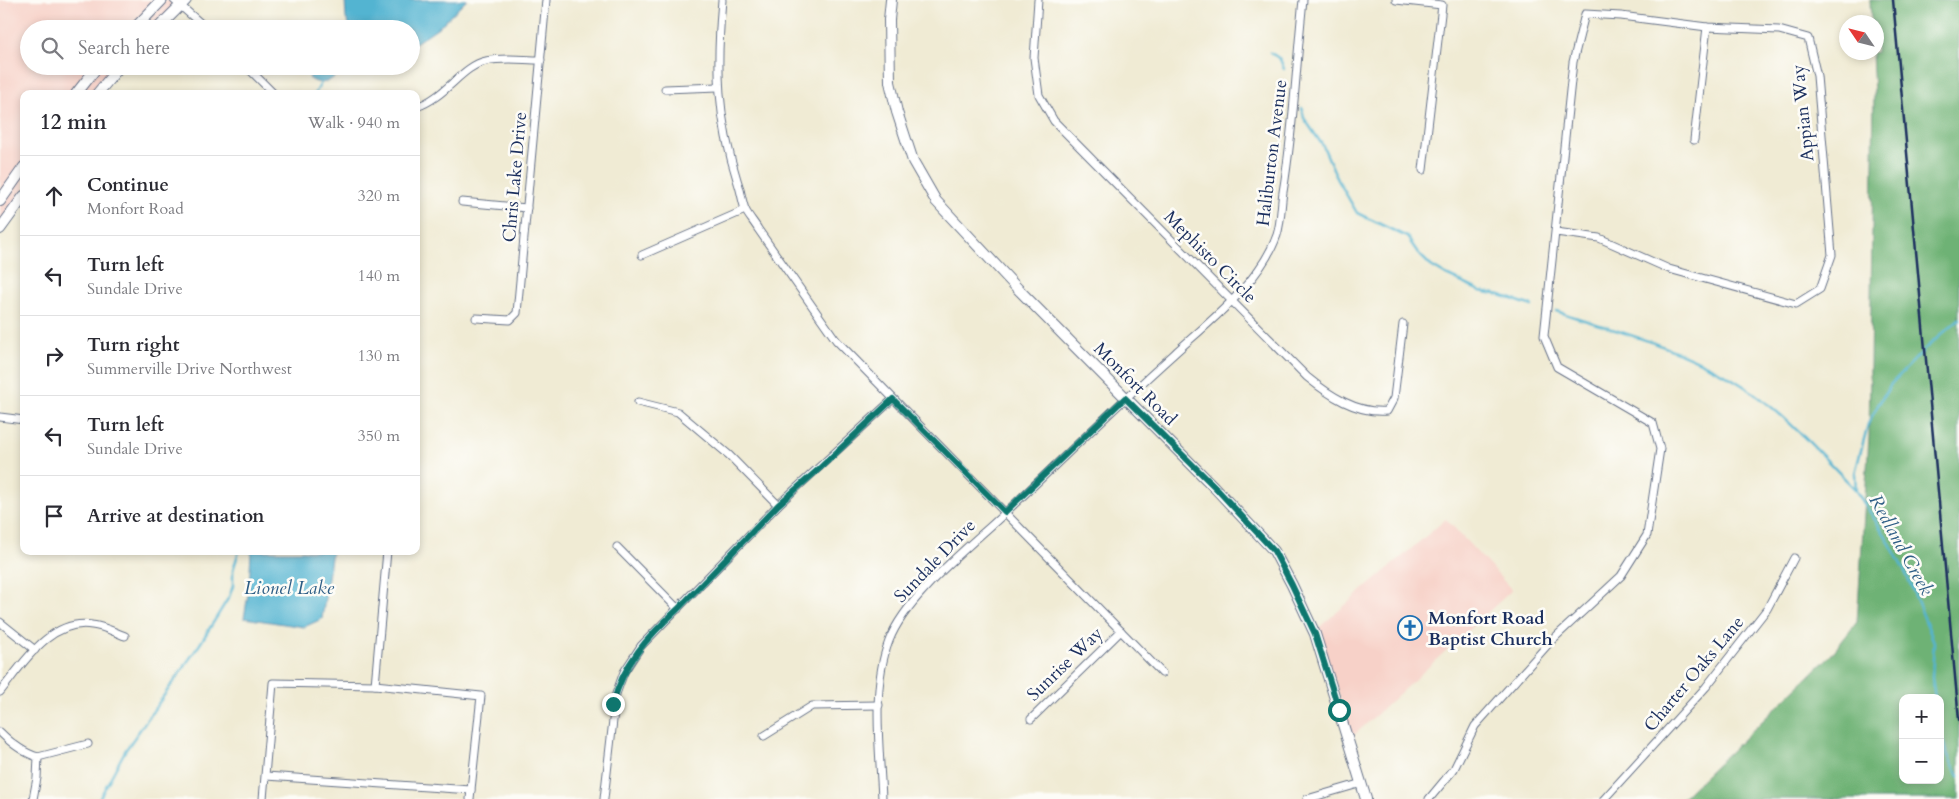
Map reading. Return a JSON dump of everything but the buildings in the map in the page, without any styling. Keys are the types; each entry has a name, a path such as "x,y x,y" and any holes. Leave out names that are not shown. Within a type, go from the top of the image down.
{"street":[{"path":"143,20 162,0"},
{"name":"Chris Lake Drive","path":"476,318 510,320 517,313 546,0"},
{"path":"722,0 718,87 724,132 745,210 836,340 1162,673"},
{"name":"Monfort Road","path":"891,0 889,20 890,82 896,112 912,161 936,201 1125,398 1214,486 1274,551 1315,634 1366,799"},
{"name":"Mephisto Circle","path":"1038,0 1035,68 1039,95 1054,121 1307,377 1324,391 1356,407 1387,412 1394,398 1403,324"},
{"name":"Haliburton Avenue","path":"1125,398 1233,301 1268,254 1278,234 1291,149 1302,0"},
{"path":"1396,0 1442,4 1423,170"},
{"path":"165,20 180,2 198,20"},
{"name":"Appian Way","path":"1430,799 1454,770 1475,726 1551,641 1621,576 1646,535 1660,449 1654,423 1556,367 1544,336 1574,62 1585,14 1621,16 1707,27 1779,30 1808,38 1817,76 1832,255 1820,290 1796,304 1669,269 1599,238 1556,232"},
{"path":"1694,140 1707,27"},
{"path":"420,106 439,96 472,67 486,61 541,60"},
{"path":"79,90 91,75"},
{"path":"100,90 113,75"},
{"path":"255,75 270,90"},
{"path":"665,88 718,87"},
{"path":"0,201 20,173"},
{"path":"0,229 20,202"},
{"path":"462,202 527,208"},
{"path":"642,255 745,210"},
{"name":"Sundale Drive","path":"882,799 879,705 882,670 889,641 900,618 923,590 1125,398"},
{"path":"604,799 613,704 619,683 630,661 661,624 678,609 778,505 893,399"},
{"path":"638,402 678,412 729,455 778,505"},
{"path":"0,417 20,420"},
{"path":"618,547 678,609"},
{"path":"375,685 388,555"},
{"name":"Charter Oaks Lane","path":"1604,799 1706,687 1768,609 1794,558"},
{"path":"0,622 35,650"},
{"path":"0,692 35,650 49,636 63,628 77,625 92,625 125,636"},
{"name":"Sunrise Way","path":"1031,719 1121,631"},
{"path":"263,799 273,683 375,685 481,696 470,799"},
{"path":"764,736 812,706 879,705"},
{"path":"0,732 12,744 30,755 38,757 88,744"},
{"path":"33,799 38,757"},
{"path":"266,776 471,790"},
{"path":"1307,799 1362,783"}],"shaded area":[{"path":"0,0 183,0 163,20 20,20 20,75 110,75 96,90 20,90 20,197 0,225"},
{"path":"1446,519 1512,590 1351,738 1335,681 1316,630"}],"green space":[{"path":"1870,0 1959,0 1959,799 1681,799 1831,655 1857,622 1869,437 1874,93 1872,60 1884,60 1884,15 1871,15"}],"water":[{"path":"345,0 467,0 440,26 420,40 420,20 346,19"},
{"path":"310,75 337,75 328,81 319,83 309,78"},
{"name":"Lionel Lake","path":"251,555 331,555 322,619 304,627 244,618 249,588"}],"waterway":[{"path":"1271,53 1280,59 1284,69"},
{"path":"317,90 321,83"},
{"path":"1302,108 1304,118 1323,146 1338,180 1357,213 1407,237 1418,253 1431,266 1446,275 1480,291 1500,295 1532,306"},
{"path":"1556,311 1635,336 1687,356 1736,381 1784,418 1855,489"},
{"name":"Redland Creek","path":"1934,694 1932,678 1934,642 1907,576 1887,538 1856,491 1855,473 1868,424 1891,384 1927,347 1959,319"},
{"path":"99,799 125,751 200,644 229,597 233,586 233,570 238,555"},
{"name":"Redland Creek","path":"1943,739 1952,765 1959,776"}],"railway":[{"path":"1893,0 1959,720"}],"place":[{"name":"Monfort Road Baptist Church","path":"1410,628"}],"route":[{"path":"613,704 619,683 630,661 661,624 678,609 778,505 893,399 1005,512 1125,398 1214,486 1274,551 1315,634 1339,710"}]}
